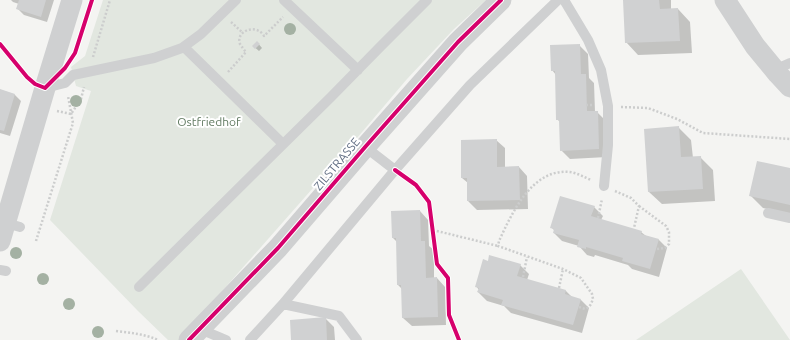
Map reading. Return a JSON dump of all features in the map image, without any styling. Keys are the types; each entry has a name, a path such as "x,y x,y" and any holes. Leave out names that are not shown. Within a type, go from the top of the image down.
{"street":[{"path":"8,230 55,85 72,0"},
{"name":"ZILSTRASSE","path":"194,334 278,248 458,42 501,0"},
{"path":"725,0 755,46 782,67 790,87"}],"lane":[{"path":"55,85 73,75 154,58 184,47 201,34 236,0"},
{"path":"284,0 358,70"},
{"path":"139,287 427,0"},
{"path":"250,340 283,304 395,170 470,85 558,0"},
{"path":"564,0 588,40 601,70 608,106 608,145 604,186"},
{"path":"184,47 283,144"},
{"path":"366,146 395,170"},
{"path":"768,213 790,218"},
{"path":"283,304 339,316 357,340"},
{"path":"194,334 226,340"}],"path":[{"path":"71,114 81,99 110,0"},
{"path":"219,81 246,52 241,46 239,40 243,33 251,29 259,31 264,36 293,8"},
{"path":"237,27 243,33"},
{"path":"36,241 73,123 71,114 55,85"},
{"path":"608,106 648,108 677,119 703,133 790,139"},
{"path":"51,109 71,114"},
{"path":"498,246 514,208 533,186 541,179 550,175 560,172 571,172 581,175 631,198 639,206 666,226 669,232 669,244 665,248 656,249"},
{"path":"598,218 604,186"},
{"path":"634,228 639,206"},
{"path":"432,223 434,236"},
{"path":"433,230 498,246 563,269 581,278 592,294 593,299 589,308 585,309 579,307"},
{"path":"523,278 527,257"},
{"path":"559,288 563,269"},
{"path":"116,331 150,336 158,340"}],"green space":[{"name":"Ostfriedhof","path":"103,0 486,0 454,29 407,79 179,340 168,340 50,220 91,91 76,86 71,67 85,56"},
{"path":"741,269 790,340 636,340"}],"building":[{"path":"19,0 46,0 41,17 16,9"},
{"path":"623,0 659,0 660,9 678,8 680,41 625,43"},
{"path":"257,41 260,44 255,49 252,46"},
{"path":"580,44 581,74 586,74 587,111 598,111 599,149 560,151 559,120 556,120 555,71 551,71 550,45"},
{"path":"0,89 15,94 4,131 0,130"},
{"path":"679,126 681,157 701,156 703,189 648,192 644,129"},
{"path":"497,139 497,167 519,166 520,200 467,201 467,178 461,178 461,140"},
{"path":"757,161 790,168 790,205 749,196"},
{"path":"560,196 595,206 591,216 642,231 641,234 659,239 650,269 622,261 623,258 586,247 586,249 577,247 579,240 553,233 554,229 550,228"},
{"path":"420,210 421,241 425,241 426,278 437,277 438,317 402,318 401,285 397,285 396,238 392,238 391,211"},
{"path":"489,255 521,264 517,276 566,290 565,294 581,299 573,325 501,305 503,300 477,292 479,288 475,287 483,259 488,261"},
{"path":"326,317 327,340 291,340 290,320"}],"cycle path":[{"path":"0,44 27,77 35,84 45,88 65,68 75,53 92,0"},
{"path":"189,340 278,248 458,42 501,0"},
{"path":"395,170 416,185 429,202 437,264 448,278 449,315 459,340"}]}
